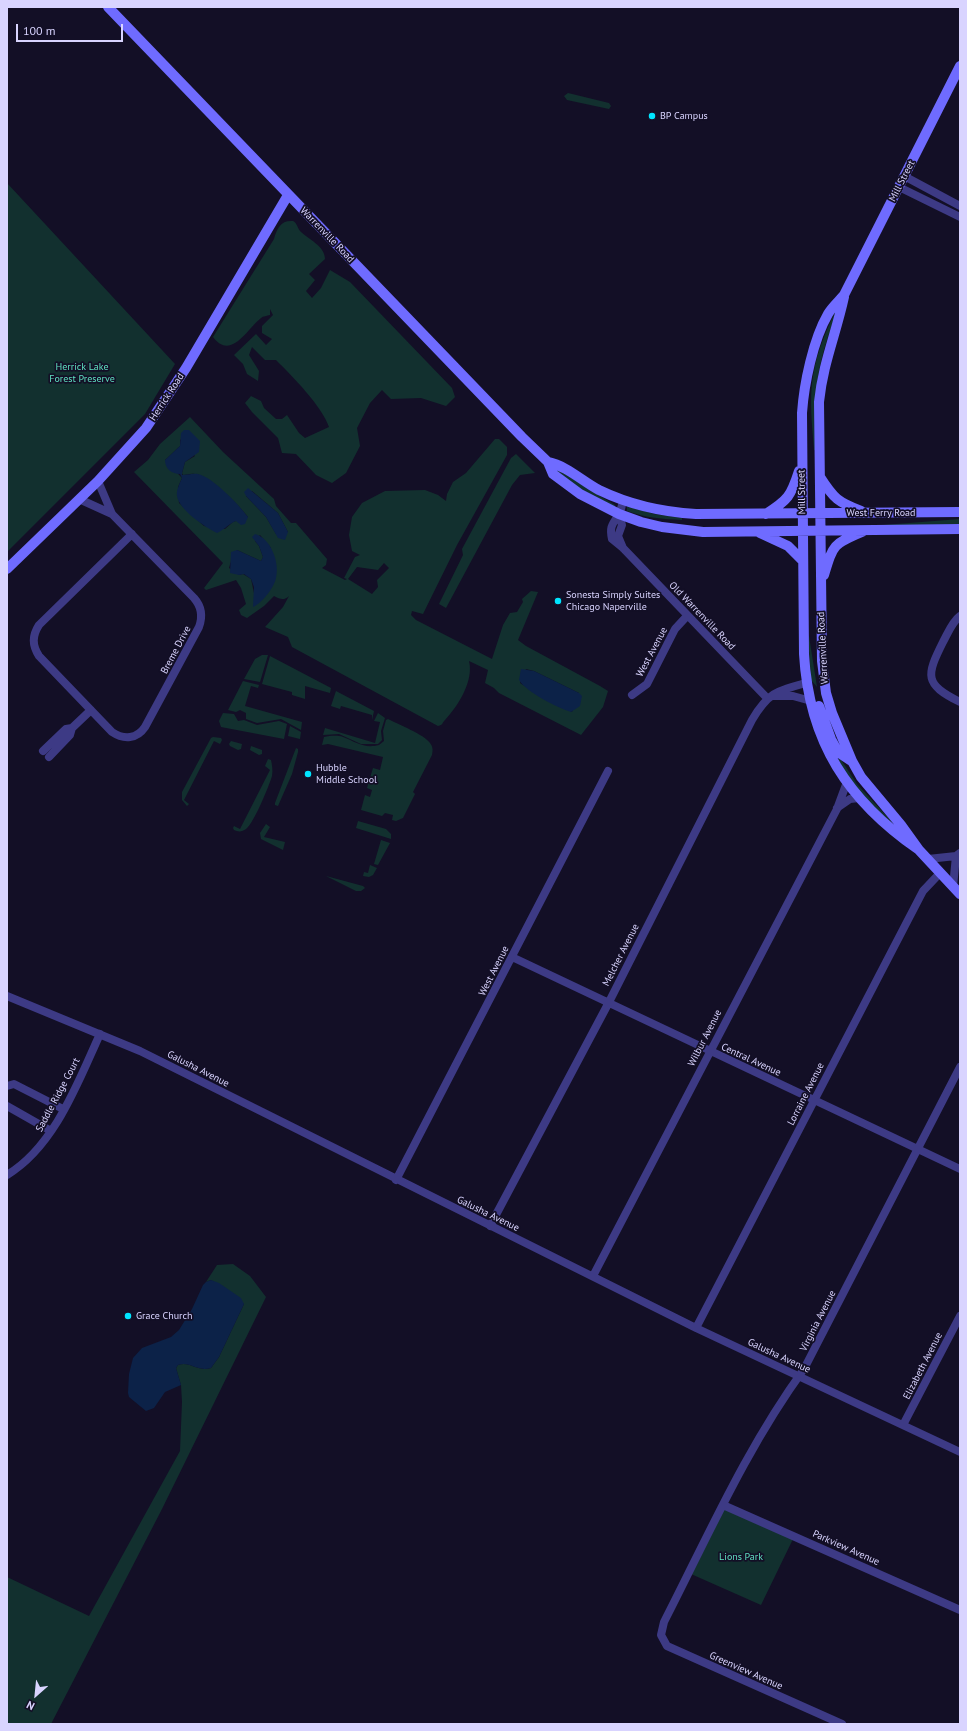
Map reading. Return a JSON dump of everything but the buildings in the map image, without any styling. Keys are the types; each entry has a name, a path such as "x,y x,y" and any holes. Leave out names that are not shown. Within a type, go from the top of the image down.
{"main road":[{"name":"Warrenville Road","path":"108,7 522,437 548,462 553,474 566,485 592,501 619,514 655,525 691,531 820,531 823,676 832,713 852,761 865,782 901,825 919,850"},
{"name":"Mill Street","path":"803,530 802,413 807,378 818,339 828,313 844,295 960,66"},
{"name":"Herrick Road","path":"7,569 98,481 140,436 160,409 288,195"},
{"name":"Mill Street","path":"820,531 821,386 828,351 839,319 844,295"},
{"name":"Warrenville Road","path":"548,462 560,464 589,484 623,501 649,508 685,514 802,514"},
{"path":"766,514 780,504 791,493 802,464"},
{"path":"820,475 833,496 839,502 865,513"},
{"name":"West Ferry Road","path":"802,514 960,512"},
{"name":"West Ferry Road","path":"820,531 960,529"},
{"name":"Warrenville Road","path":"803,530 804,654 806,683 818,729 838,769 859,798 884,824 919,850 957,891"},
{"path":"821,584 832,550 843,540 867,530"},
{"path":"755,531 782,542 803,561"},
{"path":"806,683 815,693 823,719 838,752 852,761"}],"street":[{"path":"904,176 960,206"},
{"path":"899,187 960,217"},
{"name":"Breme Drive","path":"98,481 112,514"},
{"name":"Breme Drive","path":"79,499 112,514 132,534 198,602 202,612 201,622 145,727 138,735 129,738 117,736 90,710 38,656 33,645 34,636 39,625 132,534"},
{"path":"619,514 623,501"},
{"name":"Old Warrenville Road","path":"619,514 613,520 611,534 615,543 623,548 687,616 769,697"},
{"name":"West Avenue","path":"632,696 647,684 675,629 687,616"},
{"path":"960,616 951,625 930,671 935,686 940,692 960,702"},
{"path":"769,697 784,689 806,683"},
{"path":"769,697 793,696 811,701"},
{"name":"Melcher Avenue","path":"490,1226 608,1004 752,720 769,697"},
{"path":"46,754 66,729 72,728 90,710"},
{"name":"West Avenue","path":"396,1180 608,771"},
{"name":"Wilbur Avenue","path":"593,1276 837,808 847,782"},
{"path":"837,808 850,799 859,798"},
{"path":"928,859 958,854 957,891"},
{"name":"Lorraine Avenue","path":"696,1328 813,1100 923,891 940,873"},
{"name":"Central Avenue","path":"512,957 608,1004 960,1170"},
{"name":"Galusha Avenue","path":"7,996 140,1051 396,1180 696,1328 960,1452"},
{"name":"Saddle Ridge Court","path":"7,1175 36,1151 51,1131 64,1109 100,1034"},
{"name":"Virginia Avenue","path":"664,1622 758,1438 790,1386 799,1377 804,1369 960,1067"},
{"path":"7,1086 14,1084 64,1109"},
{"path":"7,1106 51,1131"},
{"name":"Elizabeth Avenue","path":"903,1425 960,1316"},
{"name":"Parkview Avenue","path":"723,1505 960,1610"},
{"name":"Greenview Avenue","path":"664,1622 661,1635 668,1646 842,1724"}],"green space":[{"path":"568,93 609,103 611,106 609,109 567,100 564,96"},
{"name":"Herrick Lake Forest Preserve","path":"7,183 175,364 145,414 7,552"},
{"path":"293,221 300,231 316,243 324,254 325,259 309,274 315,280 306,291 312,298 321,288 330,270 350,282 452,388 455,397 446,406 421,398 391,399 382,390 370,403 357,428 360,446 346,473 332,483 316,475 296,454 282,453 278,438 245,403 251,396 261,401 264,408 276,419 282,419 287,415 299,433 305,438 329,427 320,410 313,401 276,360 265,360 252,347 249,355 259,371 258,381 247,374 243,364 234,355 256,334 266,345 272,339 262,333 262,326 273,315 270,309 270,315 262,317 238,341 232,344 226,346 220,344 213,337 274,239 278,228 285,222"},
{"path":"841,300 827,341 817,383 815,400 814,450 811,403 813,376 820,346"},
{"path":"190,417 223,452 274,499 276,506 291,523 296,523 327,559 326,565 322,568 345,580 347,579 344,578 355,557 360,555 352,551 349,535 352,517 362,503 385,491 425,490 438,495 446,501 447,494 453,482 466,473 495,439 499,439 507,447 507,455 457,545 423,614 412,611 411,615 416,620 492,659 503,625 510,613 517,612 523,602 522,599 531,591 538,592 518,640 526,646 608,691 603,707 581,735 499,693 485,683 488,670 469,661 469,677 464,693 455,708 442,724 438,726 292,647 288,637 265,627 283,607 289,596 282,599 274,596 264,606 247,618 241,615 239,610 246,604 241,588 236,580 206,590 204,588 223,563 134,472 148,460 160,444","holes":["180,439 195,456 185,462 182,473 183,475 195,474 208,479 231,498 248,517 233,522 225,529 204,526 179,503 178,487 182,478 165,460 180,446","252,491 278,513 288,532 276,534 266,517 246,496","260,535 271,548 254,593 251,579 243,574 239,575 229,568 237,550 261,561 263,557 259,546 255,541","384,563 389,568 377,580 378,587 372,594 348,579 357,567 378,570","526,669 534,671 579,693 572,712 548,701 520,683"]},
{"path":"516,454 535,473 520,475 512,485 446,608 439,604 463,555 462,549 511,458"},
{"path":"555,467 615,505 615,507 579,488 553,469"},
{"path":"627,506 654,514 682,518 682,520 648,517 627,511"},
{"path":"960,519 960,524 883,526 883,525"},
{"path":"809,636 817,687 811,680"},
{"path":"262,655 268,655 260,682 244,679 255,659"},
{"path":"270,656 331,688 330,693 305,686 305,699 292,695 292,692 262,684"},
{"path":"243,681 259,685 258,688 251,686 245,706 302,722 301,730 281,719 257,723 246,719 246,713 240,710 236,712 228,710"},
{"path":"336,691 374,711 372,720 372,715 341,706 340,709 331,706"},
{"path":"223,713 234,714 238,721 244,720 257,725 279,721 287,724 284,739 221,727 219,721"},
{"path":"378,713 385,718 381,731 382,740 378,744 361,744 339,734 323,735 325,728 375,743 380,722 374,721"},
{"path":"388,719 423,737 432,746 432,755 413,792 415,794 403,818 396,821 392,820 393,815 385,813 382,816 361,810 365,795 370,797 372,790 367,788 373,768 380,770 383,757 328,744 322,745 324,737 336,736 343,737 364,746 379,745 384,741 383,731 386,720"},
{"path":"290,726 301,732 300,739 288,736"},
{"path":"211,738 221,738 222,740 220,744 214,741 184,800 189,804 187,806 182,800 182,792"},
{"path":"231,741 242,744 241,749 238,750 230,746 229,744"},
{"path":"251,746 262,750 262,754 259,755 250,750"},
{"path":"296,748 298,749 298,752 292,774 278,806 275,805 275,803"},
{"path":"836,752 857,784 893,823 891,825 859,792 845,773"},
{"path":"268,759 271,760 272,776 265,796 246,829 243,831 234,830 234,826 240,829 270,770 265,766"},
{"path":"358,821 386,829 391,834 391,839 356,828"},
{"path":"266,824 270,827 264,837 285,842 283,850 261,839 260,833"},
{"path":"381,840 390,843 378,865 374,864"},
{"path":"370,865 377,868 373,875 369,877 363,876 364,872 368,873"},
{"path":"326,876 363,886 365,888 361,891 356,891"},
{"path":"233,1264 250,1276 266,1297 162,1509 51,1724 7,1724 7,1577 89,1616 180,1451 182,1402 181,1385 176,1368 178,1365 187,1364 201,1369 211,1368 219,1357 244,1304 211,1280 206,1282 217,1265"},
{"name":"Lions Park","path":"724,1509 793,1539 761,1605 691,1574"}],"water":[{"path":"184,430 189,430 200,441 199,452 185,462 182,475 198,474 204,476 218,486 248,517 245,524 241,525 236,521 217,533 193,518 182,507 177,496 177,491 182,478 180,474 174,473 166,466 165,460 180,446 181,433"},
{"path":"248,488 278,513 288,532 285,540 278,538 266,517 246,496 244,492"},
{"path":"255,534 266,540 270,546 277,565 277,572 275,582 270,591 264,599 253,607 254,587 251,579 244,574 239,575 230,573 231,552 237,550 261,561 263,557 259,546 252,537"},
{"path":"521,669 534,671 579,693 582,696 580,706 571,712 558,707 528,690 519,680"},
{"path":"211,1280 219,1283 241,1298 244,1304 219,1357 211,1368 206,1369 201,1369 187,1364 178,1365 176,1368 181,1385 165,1392 154,1408 146,1411 129,1397 128,1393 129,1374 133,1358 142,1348 171,1337 179,1330 192,1309 203,1285"}],"place":[{"name":"BP Campus","path":"652,116"},
{"name":"Sonesta Simply Suites Chicago Naperville","path":"558,601"},
{"name":"Hubble Middle School","path":"308,774"},
{"name":"Grace Church","path":"128,1316"}]}
